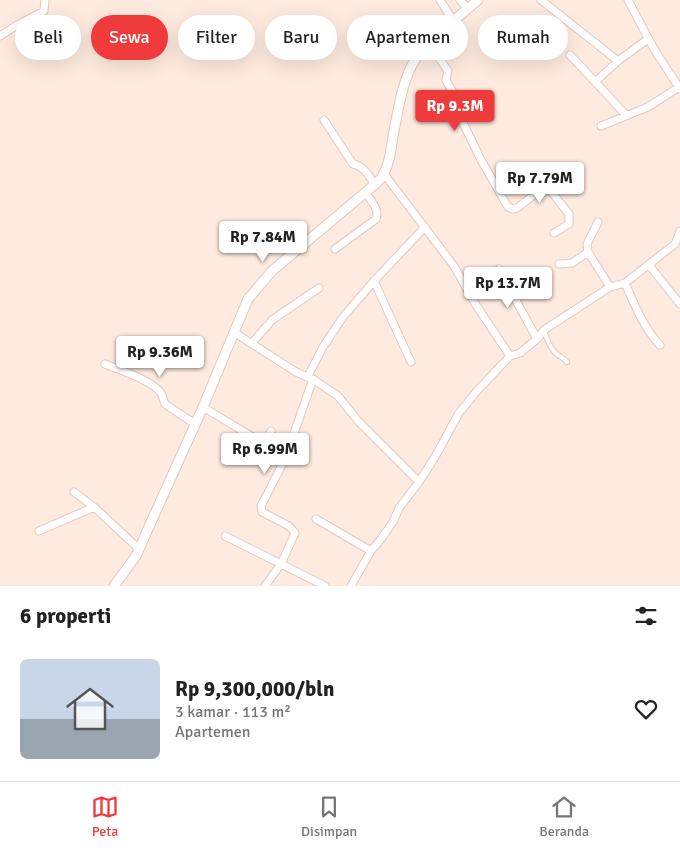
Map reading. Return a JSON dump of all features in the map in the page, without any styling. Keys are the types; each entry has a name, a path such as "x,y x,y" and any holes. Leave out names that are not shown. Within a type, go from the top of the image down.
{"street":[{"path":"0,36 44,11 45,0"},
{"path":"440,0 450,15"},
{"path":"460,0 468,9"},
{"path":"462,15 478,0"},
{"path":"541,0 618,61"},
{"path":"602,126 648,107 680,88 648,39 628,0"},
{"path":"595,82 618,61 648,39"},
{"path":"570,55 626,115"},
{"path":"114,586 139,549 203,407 248,300 264,279 366,193 384,174 390,154 400,100 408,74 416,60"},
{"path":"441,60 448,71 446,80 455,96 453,102 481,160 508,207 517,208 547,186 569,214 569,224 554,233"},
{"path":"324,120 353,164 359,165 375,185"},
{"path":"384,174 454,266 476,305 510,356"},
{"path":"335,249 378,216 366,193"},
{"path":"598,222 587,244 588,252 610,288"},
{"path":"265,586 281,564 295,533 289,526 261,509 285,459 310,377 323,347 343,317 425,227"},
{"path":"351,586 399,508 419,482 459,413 477,391 510,356 520,353 544,330 610,288 625,283 649,265 675,244 680,231"},
{"path":"559,264 572,263 588,252"},
{"path":"649,265 680,304"},
{"path":"499,269 537,338"},
{"path":"374,281 411,362"},
{"path":"625,283 643,322 660,345"},
{"path":"252,342 272,320 320,288"},
{"path":"235,333 252,342 296,372 310,377 338,396 358,421 419,482"},
{"path":"105,364 144,381 158,390 163,396 165,404 195,424"},
{"path":"203,407 261,442 267,439 271,431"},
{"path":"74,492 94,507 139,549"},
{"path":"38,531 94,507"},
{"path":"316,519 371,551"},
{"path":"225,536 325,586"}],"lane":[{"path":"544,330 546,338 555,353 565,358 567,362"}]}
